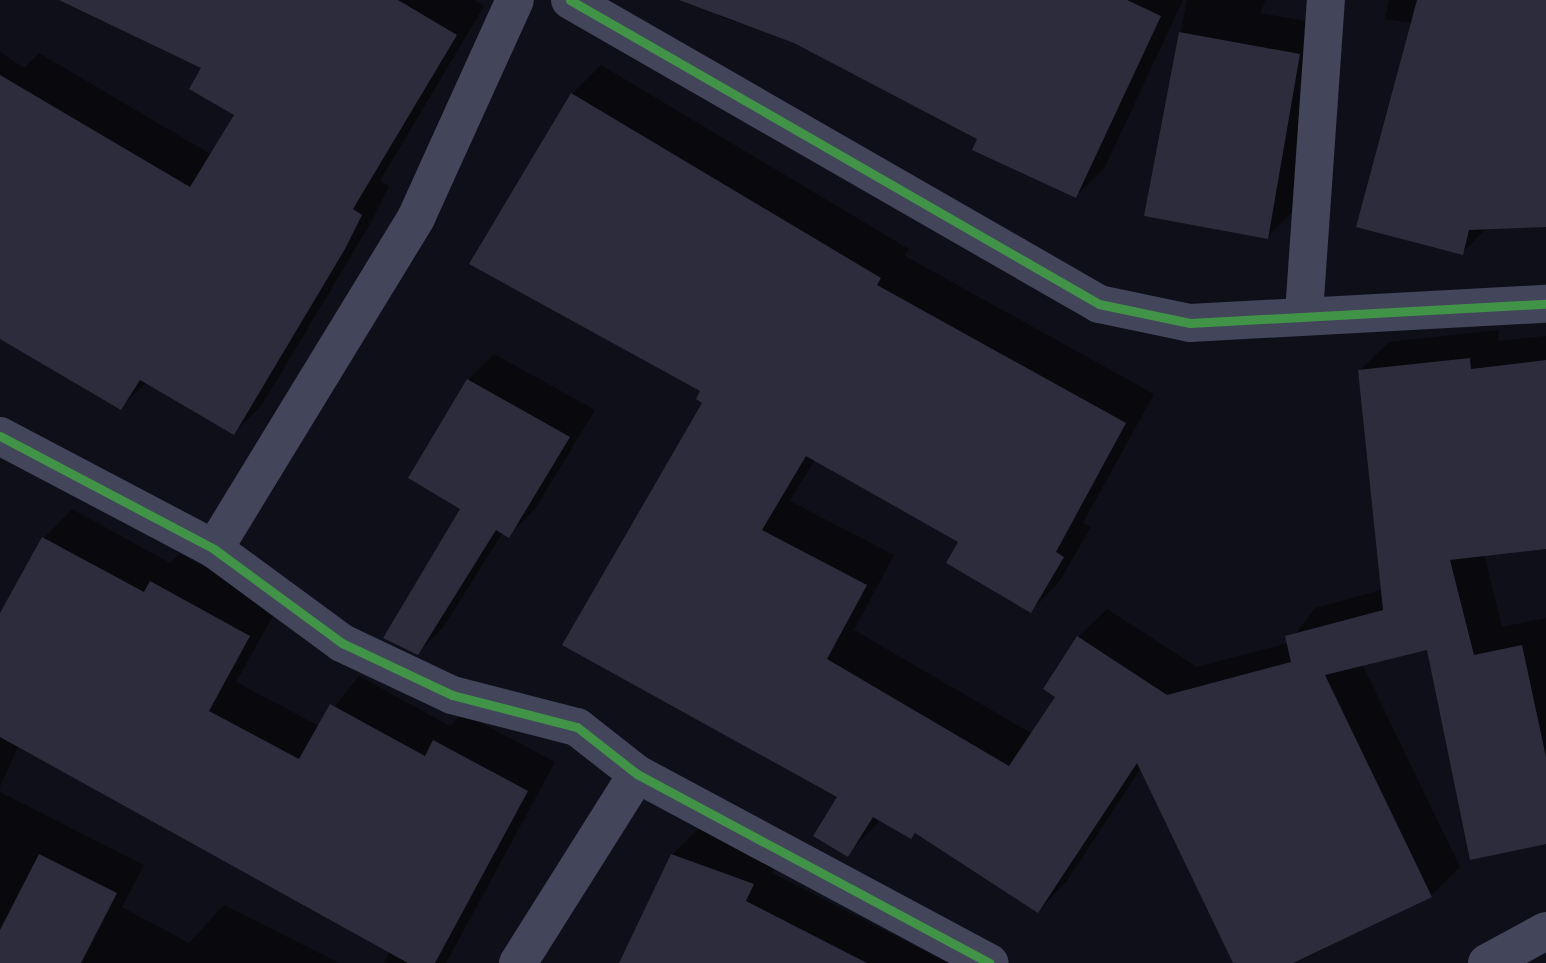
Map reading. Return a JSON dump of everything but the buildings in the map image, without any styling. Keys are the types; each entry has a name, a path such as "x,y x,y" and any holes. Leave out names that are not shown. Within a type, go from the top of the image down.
{"street":[{"path":"214,549 416,218 515,0"},
{"path":"570,0 1099,304 1190,323 1304,313 1546,304"},
{"path":"1304,313 1326,0"},
{"path":"0,436 214,549 341,643 452,695 578,727 638,774 989,963"},
{"path":"518,963 638,774"},
{"path":"1487,963 1546,931"}],"cycle path":[{"path":"570,0 1099,304 1190,323 1546,304"},
{"path":"0,436 214,549 342,643 452,695 577,727 637,774 989,963"}]}
